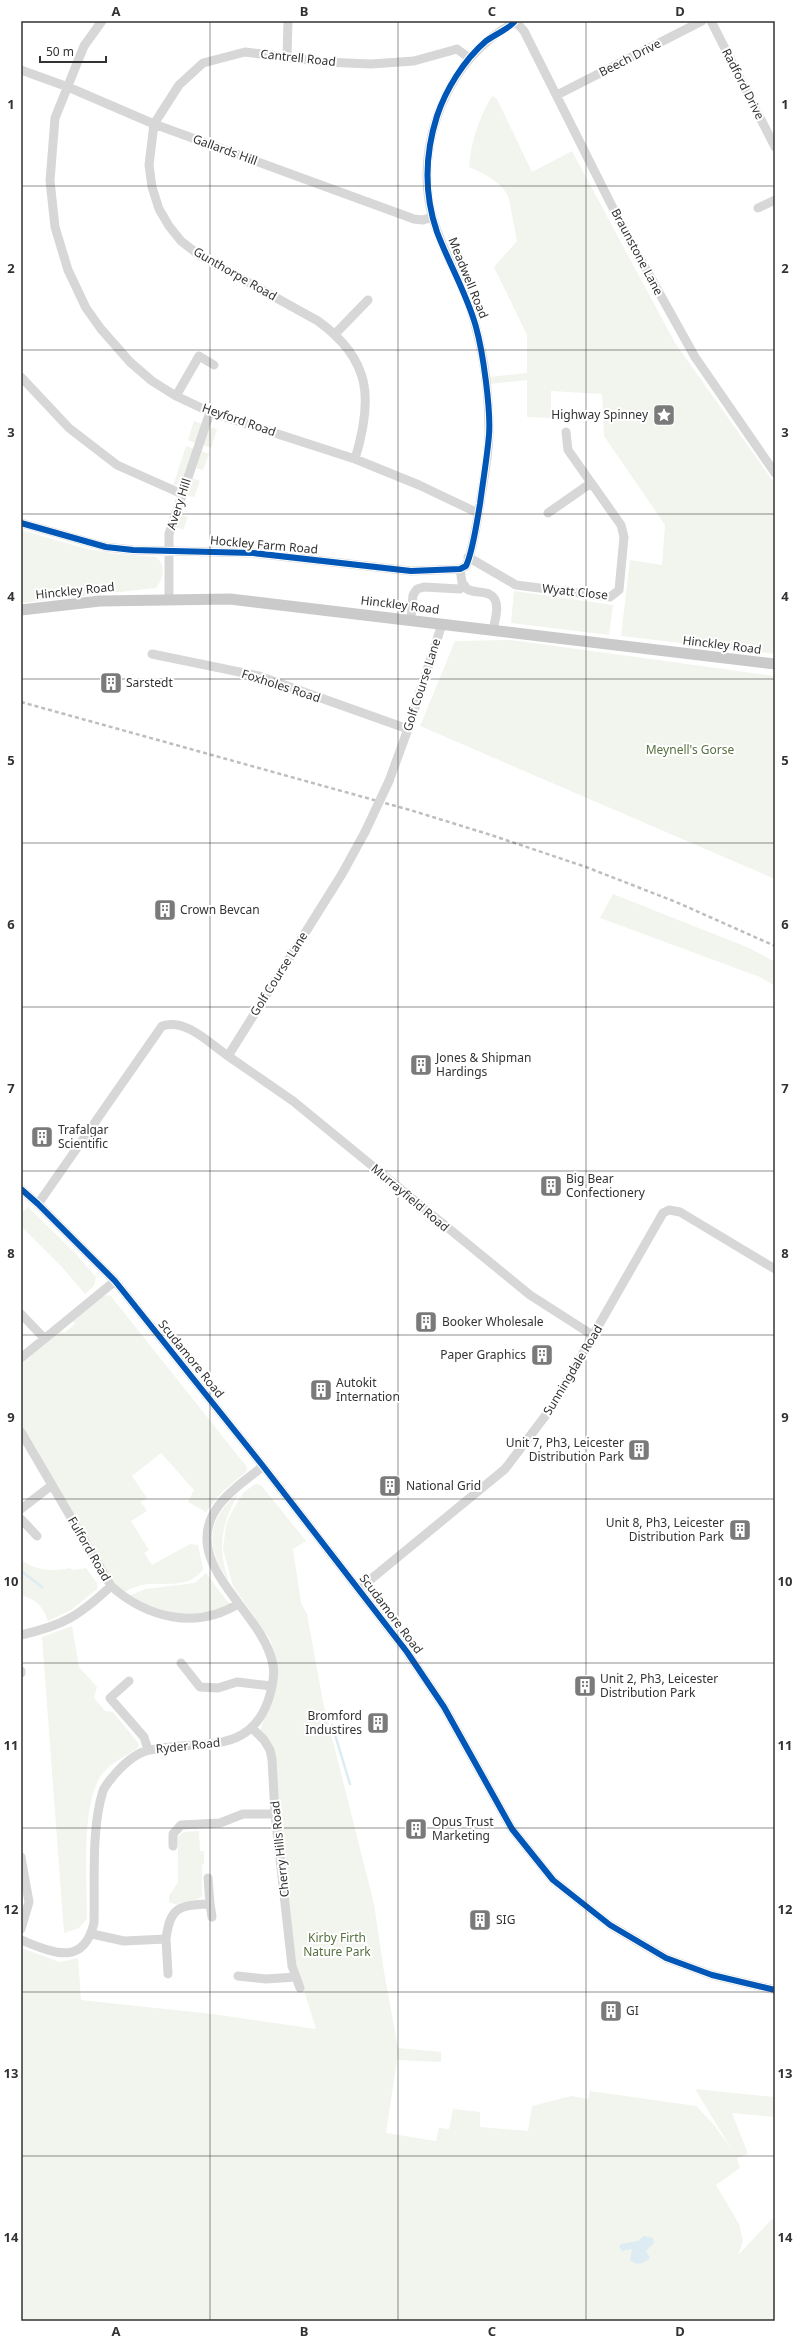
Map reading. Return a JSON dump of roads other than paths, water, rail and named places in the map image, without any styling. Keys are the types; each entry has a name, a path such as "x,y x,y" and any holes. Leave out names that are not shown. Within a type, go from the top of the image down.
{"main road":[{"name":"Hinckley Road","path":"21,610 100,600 169,598 230,599 411,619 775,664"}],"street":[{"name":"Heyford Road","path":"102,21 84,46 56,118 50,181 55,227 68,270 86,308 105,334 130,362 152,381 176,396 210,412 355,459 419,485 478,514"},
{"path":"287,57 288,21"},
{"name":"Beech Drive","path":"557,95 702,21"},
{"name":"Radford Drive","path":"711,21 775,148"},
{"name":"Braunstone Lane","path":"515,22 524,31 622,226 695,357 773,466"},
{"name":"Meadwell Road","path":"460,569 466,566 478,514 489,433 485,377 476,327 457,274 432,217 428,194 428,170 433,132 446,95 469,58 498,32 515,22"},
{"name":"Cantrell Road","path":"154,124 179,85 203,62 245,52 324,62 371,64 414,61 457,49 469,58"},
{"name":"Gallards Hill","path":"21,70 68,87 154,124 414,219 423,220 432,217"},
{"name":"Gunthorpe Road","path":"154,124 149,165 152,187 159,209 169,226 181,241 199,255 318,321 335,334 350,351 361,373 366,392 365,427 355,459"},
{"path":"758,208 775,200"},
{"path":"335,334 368,300"},
{"path":"176,396 199,356 214,365"},
{"path":"21,377 69,428 117,465 182,494"},
{"name":"Avery Hill","path":"169,598 169,534 210,412"},
{"name":"Wyatt Close","path":"468,557 516,585 610,597 615,595 618,590 624,537 621,525 568,450 566,432"},
{"path":"548,513 590,483"},
{"name":"Hockley Farm Road","path":"21,523 106,547 168,551 253,552 411,571 460,569"},
{"path":"460,569 464,586 471,591 489,594 496,601 497,610 493,630"},
{"path":"411,619 413,596 417,589 424,587 460,589 464,586"},
{"name":"Golf Course Lane","path":"228,1056 342,874 365,832 389,781 408,729 442,624"},
{"name":"Foxholes Road","path":"152,654 259,676 408,729"},
{"path":"38,1204 162,1026 171,1023 186,1026 228,1056"},
{"name":"Murrayfield Road","path":"228,1056 293,1101 530,1295 594,1336"},
{"name":"Scudamore Road","path":"21,1189 38,1204 114,1281 263,1466 359,1589 407,1652 444,1707 512,1829 553,1880 610,1925 666,1958 712,1975 775,1990"},
{"name":"Sunningdale Road","path":"359,1589 504,1469 552,1407 594,1336 659,1218 669,1210 680,1212 775,1269"},
{"path":"21,1358 114,1281"},
{"path":"21,1314 44,1338"},
{"name":"Fulford Road","path":"21,1432 111,1586 139,1607 170,1617 206,1617 224,1613 238,1604"},
{"name":"Ryder Road","path":"92,1934 94,1923 97,1815 103,1790 122,1766 148,1750 230,1741 252,1728 265,1708 272,1686 273,1665 269,1651 212,1562 207,1536 210,1522 219,1505 263,1466"},
{"path":"21,1509 52,1485"},
{"path":"21,1518 37,1536"},
{"path":"21,1635 53,1627 72,1619 88,1608 111,1586"},
{"path":"181,1663 200,1687 218,1688 237,1682 272,1686"},
{"path":"129,1681 110,1698 144,1737 148,1750"},
{"name":"Cherry Hills Road","path":"252,1728 264,1740 270,1750 275,1814 292,1966 300,1988"},
{"path":"173,1846 173,1834 181,1825 220,1823 243,1814 275,1814"},
{"path":"21,1857 29,1902 21,1929"},
{"path":"208,1878 212,1917"},
{"path":"168,1974 166,1939 168,1920 182,1907 192,1904 210,1904"},
{"path":"21,1940 58,1954 66,1954 81,1947 92,1934 124,1941 166,1939"},
{"path":"238,1976 266,1979 296,1977"}],"waterway":[{"path":"21,1571 42,1587"},
{"path":"332,1725 350,1784"}],"railway":[{"path":"21,702 410,810 491,835 586,867 676,902 775,946"}],"place":[{"name":"Highway Spinney","path":"664,415"},
{"name":"Sarstedt","path":"111,683"},
{"name":"Crown Bevcan","path":"165,910"},
{"name":"Jones & Shipman Hardings","path":"421,1065"},
{"name":"Trafalgar Scientific","path":"42,1137"},
{"name":"Big Bear Confectionery","path":"551,1186"},
{"name":"Booker Wholesale","path":"426,1322"},
{"name":"Paper Graphics","path":"542,1355"},
{"name":"Autokit Internation","path":"321,1390"},
{"name":"Unit 7, Ph3, Leicester Distribution Park","path":"639,1450"},
{"name":"National Grid","path":"390,1486"},
{"name":"Unit 8, Ph3, Leicester Distribution Park","path":"740,1530"},
{"name":"Unit 2, Ph3, Leicester Distribution Park","path":"585,1686"},
{"name":"Bromford Industires","path":"378,1723"},
{"name":"Opus Trust Marketing","path":"416,1829"},
{"name":"SIG","path":"480,1920"},
{"name":"GI","path":"611,2011"}],"park label":[{"name":"Meynell's Gorse","path":"690,750"},
{"name":"Kirby Firth Nature Park","path":"337,1945"}]}
